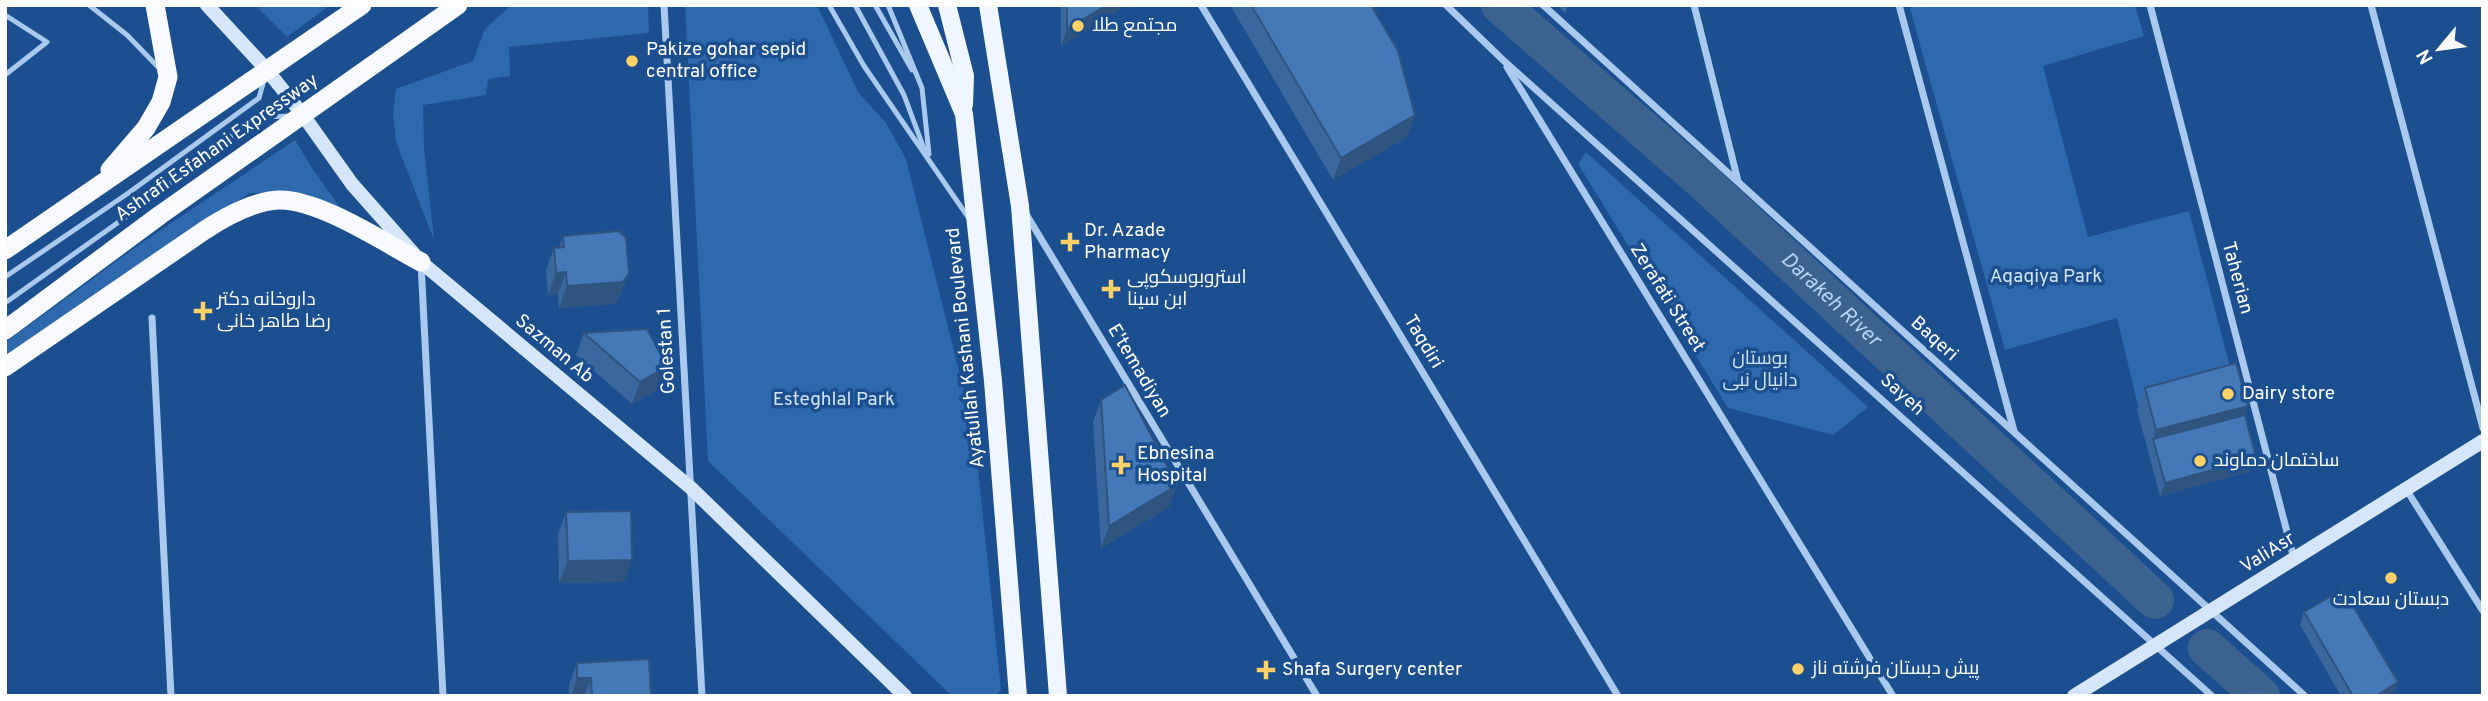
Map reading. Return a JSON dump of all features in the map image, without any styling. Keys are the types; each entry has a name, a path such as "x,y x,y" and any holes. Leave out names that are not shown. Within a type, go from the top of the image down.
{"highway":[{"path":"94,188 146,128 161,102 168,77 155,5"},
{"name":"Ashrafi Esfahani Expressway","path":"5,250 362,5"},
{"name":"Ashrafi Esfahani Expressway","path":"5,330 160,215 458,5"},
{"path":"5,367 205,230 224,218 260,204 279,200 315,205 421,262"}],"main road":[{"name":"Sazman Ab","path":"207,5 267,71 303,115 352,184 421,262 691,488 905,696"},
{"name":"Ayatullah Kashani Boulevard","path":"918,5 964,114 993,381 1018,696"},
{"path":"947,5 965,76 964,114"},
{"path":"988,5 1020,205 1058,696"},
{"name":"ValiAsr","path":"2079,694 2483,441"}],"street":[{"name":"Golestan 1","path":"664,5 702,696"},
{"name":"Taqdiri","path":"1201,5 1618,696"},
{"name":"Sayeh","path":"1446,5 1503,60 2212,696"},
{"name":"Baqeri","path":"1543,5 2305,696"},
{"path":"1694,5 1739,182"},
{"path":"1899,5 2014,432"},
{"name":"Taherian","path":"2150,5 2294,559"},
{"path":"2371,5 2483,428"},
{"name":"Zerafati Street","path":"1503,60 1893,696"},
{"name":"E'temadiyan","path":"1020,205 1317,696"},
{"path":"421,262 443,696"},
{"path":"152,318 171,696"},
{"path":"2406,489 2483,611"}],"lane":[{"path":"89,5 127,35 168,77"},
{"path":"829,5 864,66 929,164 974,225"},
{"path":"855,5 904,95 929,164"},
{"path":"875,5 922,89"},
{"path":"888,5 922,89 929,164"},
{"path":"5,15 47,42 5,75"},
{"path":"5,276 127,194 259,99 267,71"},
{"path":"5,303 137,209 225,140 259,117 303,115"}],"green space":[{"path":"255,5 330,5 287,37"},
{"path":"511,5 648,5 649,33 509,47 510,76 488,79 486,95 423,105 424,148 434,240 396,142 393,114 396,89 473,61 485,29"},
{"name":"Esteghlal Park","path":"685,5 817,5 858,92 886,123 906,159 974,431 1001,690 995,696 952,696 708,461"},
{"name":"Aqaqiya Park","path":"1909,5 2135,5 2144,36 2043,66 2088,237 2189,211 2234,382 2138,406 2117,318 2005,350"},
{"path":"295,140 343,212 306,194 249,193 5,361 5,343 137,246"},
{"name":"بوستان دانیال نبی","path":"1586,152 1868,407 1833,435 1728,408 1578,164"}],"building":[{"path":"1067,5 1107,5 1067,29"},
{"path":"1251,5 1371,5 1398,51 1415,115 1341,158"},
{"path":"619,231 626,238 629,273 623,282 567,286 566,272 556,273 554,248 564,247 563,236"},
{"path":"647,329 667,366 640,382 584,333"},
{"path":"2236,363 2248,406 2156,430 2145,388"},
{"name":"Ebnesina Hospital","path":"1125,385 1177,485 1109,526 1101,400"},
{"name":"ساختمان دماوند","path":"2245,415 2256,458 2165,483 2153,439"},
{"path":"631,511 632,560 568,561 566,512"},
{"path":"2343,589 2398,682 2376,696 2353,696 2304,612"},
{"path":"649,659 651,696 592,696 591,678 577,678 577,663"}],"waterway":[{"name":"Darakeh River","path":"1500,5 1706,184 2155,600"},
{"name":"Darakeh River","path":"2207,648 2261,696"}],"place":[{"name":"مجتمع طلا","path":"1078,26"},
{"name":"Pakize gohar sepid central office","path":"632,61"},
{"name":"Dr. Azade Pharmacy","path":"1070,242"},
{"name":"استروبوسکوپی ابن سینا","path":"1111,289"},
{"name":"داروخانه دکتر رضا طاهر خانی","path":"203,311"},
{"name":"Dairy store","path":"2228,394"},
{"name":"ساختمان دماوند","path":"2200,461"},
{"name":"Ebnesina Hospital","path":"1121,465"},
{"name":"دبستان سعادت","path":"2391,578"},
{"name":"پیش دبستان فرشته ناز","path":"1798,669"},
{"name":"Shafa Surgery center","path":"1266,670"}]}
